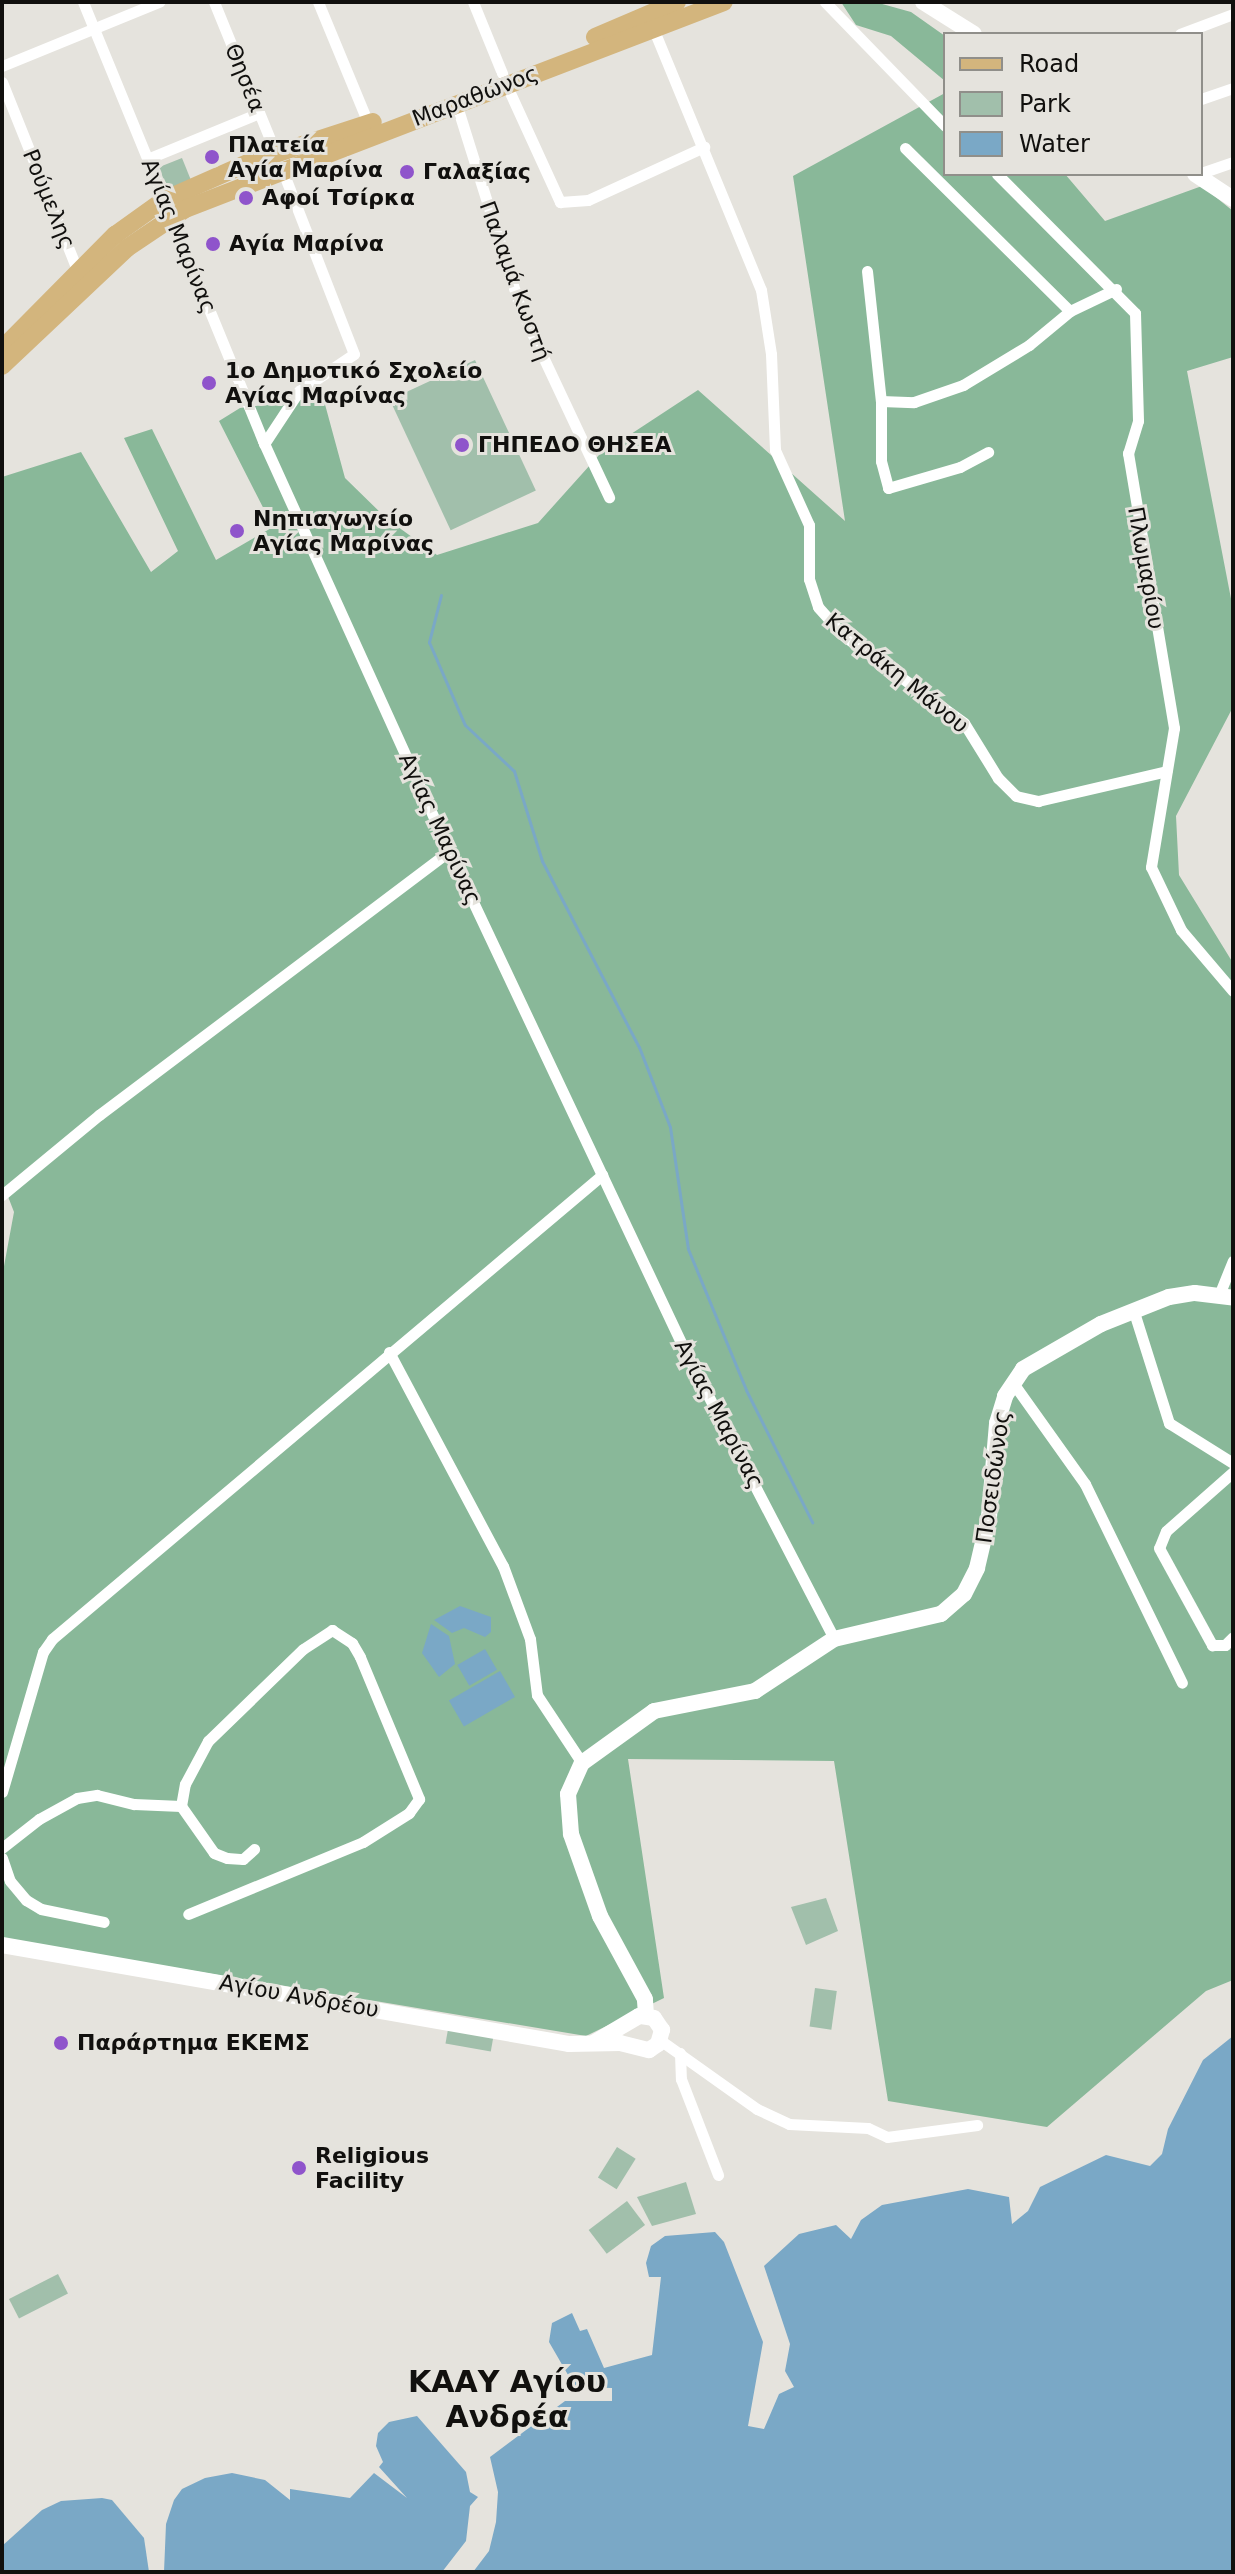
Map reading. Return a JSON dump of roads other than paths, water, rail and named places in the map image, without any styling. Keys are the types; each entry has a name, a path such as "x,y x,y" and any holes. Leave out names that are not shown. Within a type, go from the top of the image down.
{"main road":[{"name":"Μαραθώνος","path":"279,161 456,103 677,2"},
{"name":"Μαραθώνος","path":"646,15 724,2"},
{"name":"Μαραθώνος","path":"2,349 115,235 167,208 368,123 504,79"},
{"name":"Μαραθώνος","path":"2,366 167,208"}],"street":[{"name":"Αγίας Μαρίνας","path":"83,2 264,444 449,851 685,1351 834,1639"},
{"path":"2,66 159,2"},
{"name":"Θησέα","path":"214,2 354,354 299,391 264,444"},
{"path":"318,2 368,123"},
{"path":"473,2 560,202 588,200 704,147"},
{"path":"825,2 943,124"},
{"path":"923,2 971,32"},
{"path":"1185,32 1233,14"},
{"name":"Κατράκη Μάνου","path":"646,15 704,147 761,290 771,354 775,450 809,525 811,594 827,620 964,723 998,778 1016,796 1038,801 1167,771"},
{"name":"Ρούμελης","path":"2,82 78,272"},
{"path":"1203,98 1233,88"},
{"name":"Παλαμά Κωστή","path":"456,103 521,310 609,497"},
{"path":"147,159 259,113"},
{"path":"905,148 1070,311"},
{"path":"1203,172 1233,162"},
{"name":"Πλωμαρίου","path":"999,176 1116,289 1136,321 1138,421 1128,453 1174,728 1150,853 1155,882 1181,930 1233,991"},
{"path":"1201,176 1233,199"},
{"path":"867,271 881,401 881,461 888,488 960,467 988,452"},
{"path":"881,401 914,402 963,385 1029,345 1070,311 1116,289"},
{"path":"2,1195 99,1115 449,851"},
{"path":"2,1792 43,1652 52,1639 602,1175"},
{"path":"1226,1296 1233,1261"},
{"name":"Ποσειδώνος","path":"582,1763 654,1711 763,1688 834,1639 930,1620 969,1587 989,1517 997,1423 1013,1383 1046,1352 1133,1309 1169,1297 1226,1296"},
{"path":"1133,1309 1169,1423 1233,1463"},
{"path":"389,1352 492,1543 526,1627 537,1695 582,1763 568,1794 571,1834 600,1916 645,1999 646,2015"},
{"path":"1013,1383 1085,1484 1182,1683"},
{"path":"1233,1472 1166,1531 1159,1548 1212,1645 1225,1645 1233,1637"},
{"path":"188,1914 363,1842 409,1813 419,1799 360,1657 352,1643 332,1630 303,1649 208,1741 185,1784 181,1806 214,1853 243,1859 254,1849"},
{"path":"2,1848 30,1824 90,1795 181,1806"},
{"path":"2,1858 10,1881 26,1900 41,1909 104,1922"},
{"name":"Αγίου Ανδρέου","path":"2,1945 532,2038 631,2044 649,2050 660,2040"},
{"path":"595,2042 646,2015"},
{"path":"646,2015 660,2025 660,2040 757,2109 789,2124 868,2128 887,2137 977,2125"},
{"path":"630,2022 631,2044"},
{"path":"680,2053 681,2079 718,2175"}],"water":[{"path":"460,1606 491,1617 491,1632 485,1637 464,1628 452,1633 434,1620"},
{"path":"431,1624 449,1636 455,1664 439,1677 422,1653"},
{"path":"485,1649 497,1670 469,1686 457,1665"},
{"path":"500,1671 515,1697 464,1726 449,1700"},
{"path":"1233,2036 1233,2572 473,2572 489,2551 496,2522 498,2492 490,2457 565,2401 612,2401 612,2388 575,2387 549,2342 552,2323 572,2313 580,2331 587,2329 604,2368 652,2355 661,2277 649,2277 646,2263 651,2246 665,2236 715,2232 724,2242 763,2342 748,2426 764,2429 779,2394 794,2387 785,2371 790,2344 764,2266 799,2234 836,2225 851,2239 861,2220 882,2205 968,2189 1009,2197 1012,2224 1028,2211 1040,2187 1106,2155 1150,2166 1162,2154 1168,2129 1203,2060"},
{"path":"417,2416 466,2472 470,2492 478,2497 470,2506 466,2541 442,2572 164,2572 166,2524 174,2500 182,2489 205,2478 232,2473 265,2480 290,2500 290,2489 350,2498 374,2473 407,2498 379,2467 383,2462 376,2446 378,2433 389,2422"},
{"path":"112,2500 144,2538 149,2572 2,2572 2,2546 42,2510 61,2501"}],"waterway":[{"path":"441,595 429,642 465,725 514,771 542,861 639,1047 670,1127 688,1249 746,1390 812,1522"}],"place":[{"name":"Πλατεία Αγία Μαρίνα","path":"212,157"},
{"name":"Γαλαξίας","path":"407,172"},
{"name":"Αφοί Τσίρκα","path":"246,198"},
{"name":"Αγία Μαρίνα","path":"213,244"},
{"name":"1ο Δημοτικό Σχολείο Αγίας Μαρίνας","path":"209,383"},
{"name":"ΓΗΠΕΔΟ ΘΗΣΕΑ","path":"462,445"},
{"name":"Νηπιαγωγείο Αγίας Μαρίνας","path":"237,531"},
{"name":"Παράρτημα ΕΚΕΜΣ","path":"61,2043"},
{"name":"Religious Facility","path":"299,2168"}],"district":[{"name":"ΚΑΑΥ Αγίου Ανδρέα","path":"507,2399"}]}
